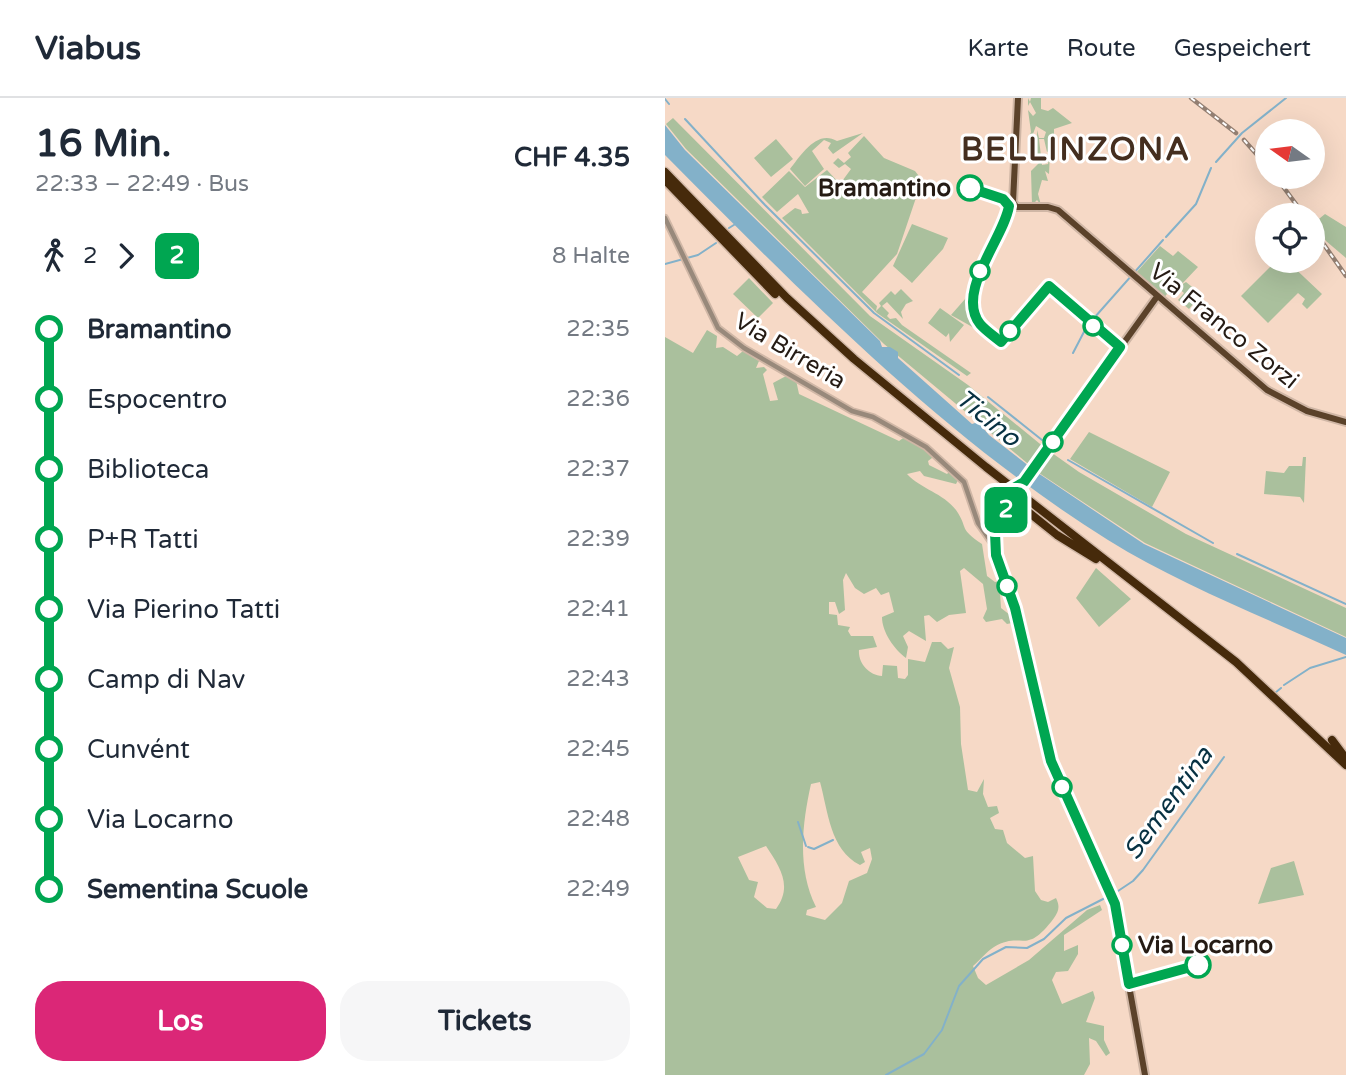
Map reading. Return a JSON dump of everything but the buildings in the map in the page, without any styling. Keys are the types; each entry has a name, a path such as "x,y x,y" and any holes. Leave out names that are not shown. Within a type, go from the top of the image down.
{"highway":[{"path":"665,172 780,291 840,347 1090,549 1265,681"},
{"path":"665,180 775,293 838,352 1269,694"},
{"path":"1024,492 1090,549"},
{"path":"1016,503 1096,559"},
{"path":"1203,636 1346,765"},
{"path":"1278,702 1346,773"},
{"path":"1332,740 1346,758"}],"main road":[{"name":"Via Franco Zorzi","path":"1018,98 1013,202 1023,207 1052,207 1271,393 1307,411 1346,422"},
{"path":"1002,516 1023,500 1025,485 1159,300"},
{"path":"1122,348 1159,300"},
{"path":"1053,445 1024,482 1010,490 994,536 994,547 1015,608 1051,761 1114,901 1145,1075"},
{"path":"1016,487 1024,492"},
{"path":"1009,497 1016,503"},
{"path":"1128,978 1135,982"}],"street":[{"name":"Via Birreria","path":"665,218 713,322 729,338 852,411 873,417 915,440 962,479 978,523 986,533"},
{"path":"986,533 992,530 1002,516"},
{"path":"986,533 994,536"},
{"path":"986,533 994,547"}],"green space":[{"path":"1031,98 1041,98 1041,109 1048,111 1053,108 1072,123 1054,129 1054,148 1047,152 1044,139 1039,139 1042,165 1048,164 1050,152 1049,174 1045,171 1048,181 1042,180 1038,194 1041,205 1037,200 1032,205 1031,171 1039,163 1038,160 1034,162 1034,156 1037,156 1031,140 1037,139 1037,130 1039,138 1044,138 1046,132 1036,126 1031,139 1029,137 1031,132 1028,110 1033,116 1036,113 1030,102"},
{"path":"673,118 870,316 968,385 1079,472 1186,534 1346,608 1346,637 1145,543 1039,473 884,344 686,149 666,124"},
{"path":"863,133 833,154 828,148 831,143 824,140 812,151 824,169 805,186 790,169 816,141 830,138 837,141"},
{"path":"864,136 884,158 915,171 922,180 897,254 862,292 877,306 876,311 881,306 879,303 891,291 895,295 901,289 913,301 906,304 901,312 903,319 887,302 882,306 889,313 887,316 890,319 896,318 971,373 967,376 877,313 782,218 795,208 801,210 802,214 809,213 798,194 777,212 762,197 789,171 805,187 827,170 840,184 851,169 845,164 839,168 833,163 838,158 844,163 851,157 848,153"},
{"path":"776,139 793,159 771,177 754,158"},
{"path":"1325,214 1346,227 1346,258 1326,241"},
{"path":"912,224 948,238 943,249 912,283 893,266"},
{"path":"1160,246 1173,256 1178,251 1198,267 1181,285 1186,282 1201,294 1189,309 1178,300 1184,293 1178,288 1180,285 1174,285 1163,299 1135,274"},
{"path":"1264,273 1300,273 1322,294 1307,309 1302,304 1305,299 1298,293 1268,323 1241,296"},
{"path":"749,278 773,303 758,318 733,294"},
{"path":"973,290 976,318 981,326 976,329 951,315"},
{"path":"940,308 964,325 950,342 949,333 946,337 928,323"},
{"path":"707,330 717,336 716,348 723,347 737,356 743,351 759,361 756,368 764,367 767,370 763,374 770,401 778,400 773,383 786,376 796,380 799,394 899,441 906,436 936,455 928,461 929,465 947,474 951,470 959,478 956,484 924,476 920,471 907,474 951,504 967,531 982,544 987,576 995,582 1005,580 1009,592 1000,593 1001,608 1010,615 1012,623 1007,624 1002,619 986,622 983,618 987,609 983,584 964,568 960,571 966,613 949,615 937,622 929,615 924,616 926,641 909,631 903,636 908,647 906,658 889,640 884,628 882,617 894,612 889,592 881,595 876,588 864,594 855,588 846,573 843,580 845,610 839,614 835,602 829,602 829,614 837,615 838,625 850,627 848,631 851,636 873,636 877,647 859,650 859,655 865,667 877,675 882,676 883,665 897,666 898,678 905,679 908,675 908,659 925,662 932,642 941,642 948,649 954,647 949,668 960,707 961,744 968,790 977,792 984,779 983,794 988,807 997,806 999,813 990,818 995,829 1003,830 1007,843 1025,858 1033,856 1035,891 1041,900 1048,902 1056,898 1058,906 1054,918 1036,937 1004,942 988,951 973,966 978,978 986,985 1029,960 1087,910 1100,905 1102,910 1064,935 1064,951 1078,945 1078,954 1068,971 1056,972 1052,980 1062,1004 1093,991 1095,998 1086,1022 1104,1026 1104,1040 1110,1053 1106,1056 1096,1041 1089,1038 1090,1064 1084,1075 665,1075 665,337 693,353","holes":["820,782 828,817 842,850 860,865 865,862 861,852 870,848 872,859 867,873 849,881 842,903 825,920 806,915 807,910 816,907 806,877 803,846 811,784","766,846 783,877 784,892 776,909 767,908 754,897 758,882 749,880 738,857"]},
{"path":"1089,432 1170,472 1152,507 1070,459"},
{"path":"1303,457 1306,457 1304,503 1300,497 1264,494 1266,471 1284,473 1289,466 1302,466"},
{"path":"1096,568 1131,599 1099,627 1076,598"},
{"path":"1294,861 1304,895 1258,904 1271,868"}],"water":[{"path":"665,125 685,150 880,341 882,347 890,347 898,352 898,358 972,424 978,422 989,435 1038,473 1144,544 1346,638 1346,655 1195,587 1136,557 1047,500 988,456 931,409 821,310 665,155"}],"waterway":[{"path":"1216,162 1242,133 1286,98"},
{"path":"665,99 669,104"},
{"name":"Ticino","path":"685,119 765,205 874,313 959,375"},
{"path":"1166,237 1196,204 1211,168"},
{"path":"729,228 737,223"},
{"path":"1073,353 1087,326 1163,240"},
{"path":"665,264 698,255 716,243"},
{"name":"Ticino","path":"988,397 1042,440"},
{"path":"1068,460 1213,543"},
{"path":"1237,554 1346,604"},
{"name":"Sementina","path":"1284,685 1310,668 1346,657"},
{"name":"Sementina","path":"1275,693 1281,688"},
{"name":"Sementina","path":"1112,895 1133,881 1143,870 1224,757"},
{"path":"798,822 806,846"},
{"path":"808,847 814,849 833,840"},
{"name":"Sementina","path":"886,1075 924,1054 942,1030 959,986 983,959 1006,947 1027,948 1044,939 1066,918 1107,897"}],"railway":[{"path":"1191,98 1236,133"},
{"path":"1244,140 1255,152"},
{"path":"1285,189 1295,203"},
{"path":"1325,246 1346,276"}],"bus line":[{"name":"2","path":"970,188 1003,199 1009,205 1008,214 975,283 977,316 982,326 1001,342 1049,286 1090,324 1120,347 1024,482 1010,490 1009,502 995,533 994,544 997,560 1015,608 1051,761 1115,904 1129,984 1198,965"}],"place":[{"name":"Bramantino","path":"970,188"},
{"name":"Via Locarno","path":"1122,945"}],"district":[{"name":"BELLINZONA","path":"1076,150"}]}
